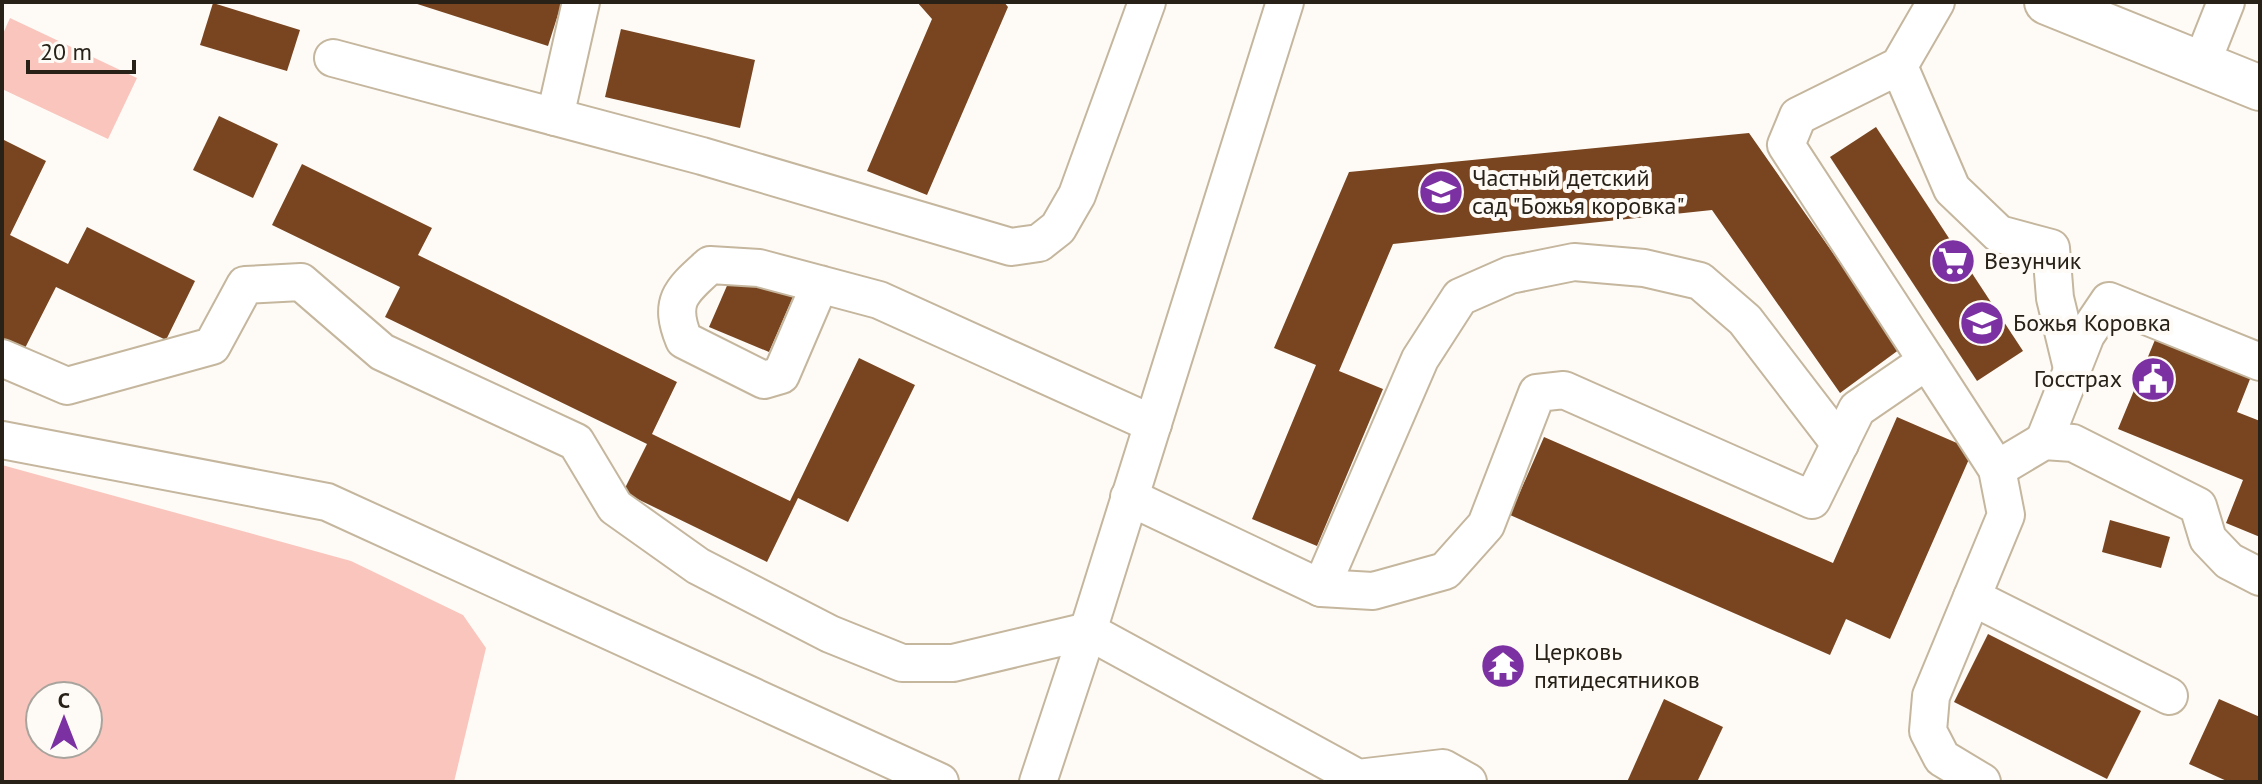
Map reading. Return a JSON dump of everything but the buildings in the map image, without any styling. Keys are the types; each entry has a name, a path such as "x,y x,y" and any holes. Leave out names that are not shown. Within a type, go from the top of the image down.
{"main road":[{"path":"2047,2 2260,88"}],"street":[{"path":"555,117 581,2"},
{"path":"333,58 702,156 1011,247 1039,243 1058,228 1077,195 1147,2"},
{"path":"1038,782 1285,2"},
{"path":"1936,2 1899,66 1798,116 1786,145 1997,469 2006,515 1931,696 1928,731 1942,758 1982,782"},
{"path":"2201,65 2226,2"},
{"path":"1899,66 1952,189 1999,234 2051,248 2055,298 2072,368"},
{"path":"1321,588 1420,359 1460,297 1510,275 1574,262 1644,268 1700,281 1745,320 1840,444"},
{"path":"2,358 67,386 212,346 245,285 301,282 382,352 576,442 615,507 698,566 830,634 902,663 953,663 1088,631 1358,778 1443,768 1468,782"},
{"path":"820,284 879,300 1153,424"},
{"path":"2044,441 2086,335 2109,301 2260,362"},
{"path":"1129,497 1321,588 1373,591 1445,571 1486,525 1537,393 1564,390 1812,500 1857,409 1927,361"},
{"path":"2,440 327,502 940,782"},
{"path":"1997,469 2044,441 2073,443 2198,506 2208,539 2229,561 2260,577"},
{"path":"1972,597 2169,696"}],"shaded area":[{"path":"10,18 137,78 108,139 2,89 2,36"},
{"path":"2,465 351,561 463,615 486,648 454,782 2,782"}],"place":[{"name":"Частный детский сад \"Божья коровка\"","path":"1441,192"},
{"name":"Везунчик","path":"1953,261"},
{"name":"Божья Коровка","path":"1982,323"},
{"name":"Госстрах","path":"2153,379"},
{"name":"Церковь пятидесятников","path":"1503,666"}]}
